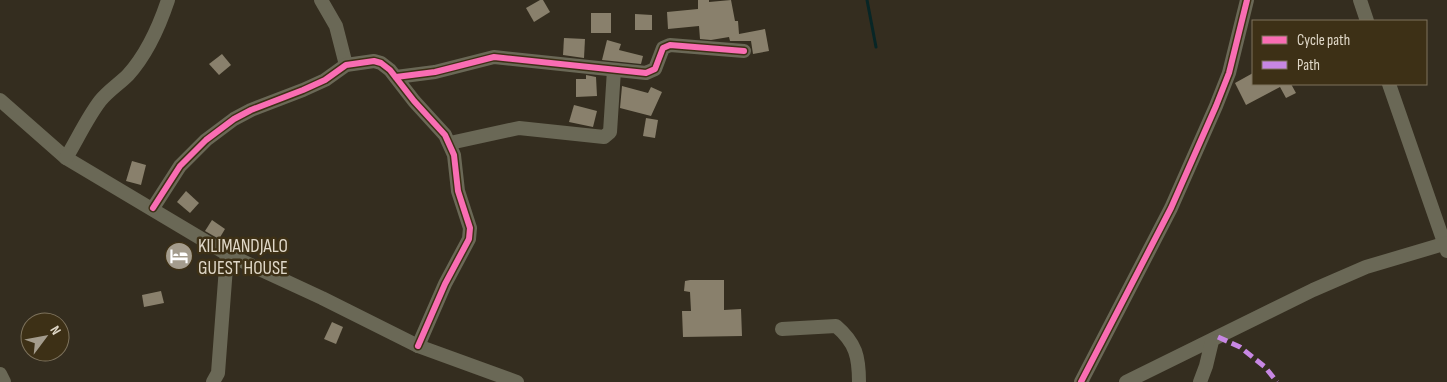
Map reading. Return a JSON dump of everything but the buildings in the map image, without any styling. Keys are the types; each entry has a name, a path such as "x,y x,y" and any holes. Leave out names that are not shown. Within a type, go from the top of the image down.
{"street":[{"path":"66,158 98,104 129,73 146,51 168,0"},
{"path":"321,0 336,26 346,65"},
{"path":"1081,382 1171,208 1209,123 1229,73 1247,0"},
{"path":"1360,0 1367,20"},
{"path":"396,77 436,72 494,57 639,72 655,69 663,48 670,45 744,51"},
{"path":"153,208 180,166 222,127 251,110 325,80 346,65 374,61 381,63 390,70 450,143 454,154 458,191 470,234 445,284 418,346"},
{"path":"450,143 518,128 604,137 610,132 614,70"},
{"path":"1126,382 1314,290 1366,267 1446,246 1389,85"},
{"path":"0,100 66,158 153,208 227,254 322,298 418,346 517,382"},
{"path":"213,382 218,374 227,254"},
{"path":"782,329 836,326 844,333 853,346 859,361 859,382"},
{"path":"1200,382 1212,340"},
{"path":"0,374 4,382"}],"waterway":[{"path":"867,0 876,47"}],"marked path":[{"path":"1218,337 1240,347 1265,367 1277,382"}],"cycle path":[{"path":"1081,382 1171,208 1216,106 1229,73 1247,0"},
{"path":"396,77 435,72 494,57 646,73 655,69 663,48 670,45 744,51"},
{"path":"153,208 180,166 206,140 234,119 251,110 325,80 346,65 374,61 381,63 390,70 414,101 445,135 454,155 458,191 470,228 469,239 445,284 418,346"}],"place":[{"name":"KILIMANDJALO GUEST HOUSE","path":"179,256"}]}
